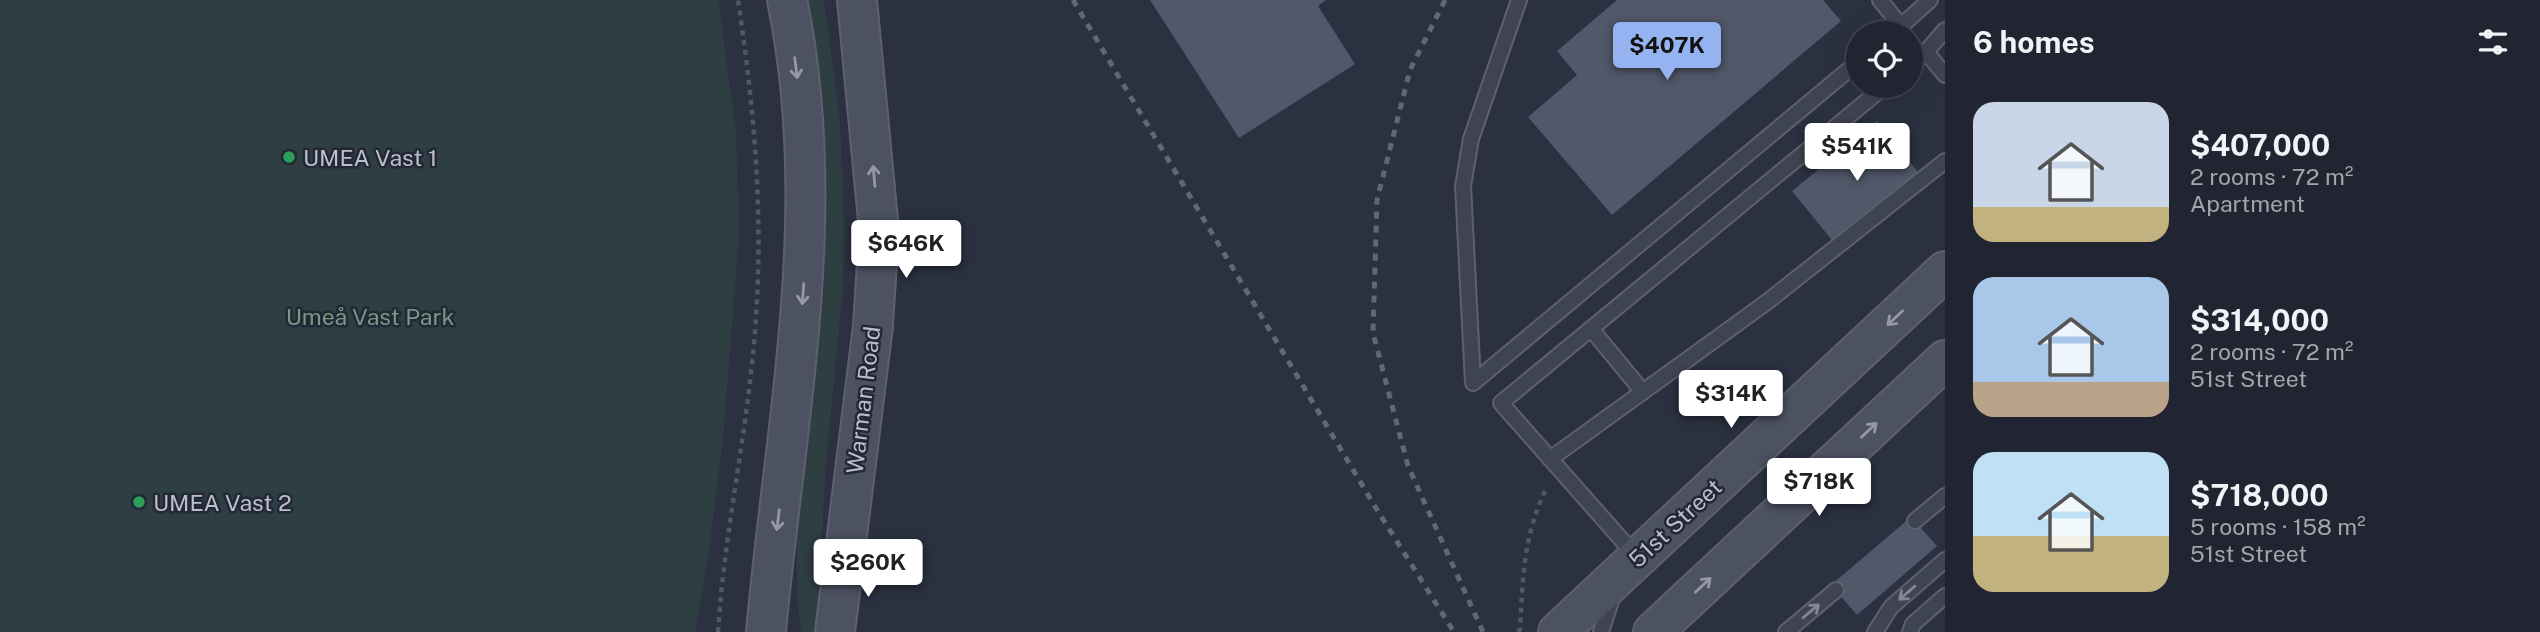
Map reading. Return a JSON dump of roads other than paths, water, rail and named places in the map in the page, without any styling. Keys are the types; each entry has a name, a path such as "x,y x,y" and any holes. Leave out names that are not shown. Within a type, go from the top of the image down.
{"main road":[{"path":"766,632 798,366 806,247 804,128 787,0"},
{"name":"Warman Road","path":"835,632 873,326 879,231 857,0"},
{"name":"51st Street","path":"1558,632 1945,271"},
{"path":"1656,631 1945,360"}],"lane":[{"path":"1519,0 1471,139 1463,186 1473,383 1846,72"},
{"path":"1880,0 1892,21"},
{"path":"1907,21 1930,0"},
{"path":"1923,55 1945,30"},
{"path":"1926,52 1945,75"},
{"path":"1601,632 1629,566 1554,463 1501,403 1871,98"},
{"path":"1554,463 1643,392 1767,303 1945,161"},
{"path":"1592,330 1643,392"},
{"path":"1915,521 1945,496"},
{"path":"1875,632 1891,607 1945,560"},
{"path":"1786,632 1836,590"},
{"path":"1910,632 1913,624 1945,596"}],"railway":[{"path":"1073,0 1374,505 1454,632"},
{"path":"1445,0 1410,70 1377,200 1373,333 1408,466 1483,632"}],"place":[{"name":"UMEA Vast 1","path":"289,157"},
{"name":"UMEA Vast 2","path":"139,502"}],"park label":[{"name":"Umeå Vast Park","path":"370,316"}]}
